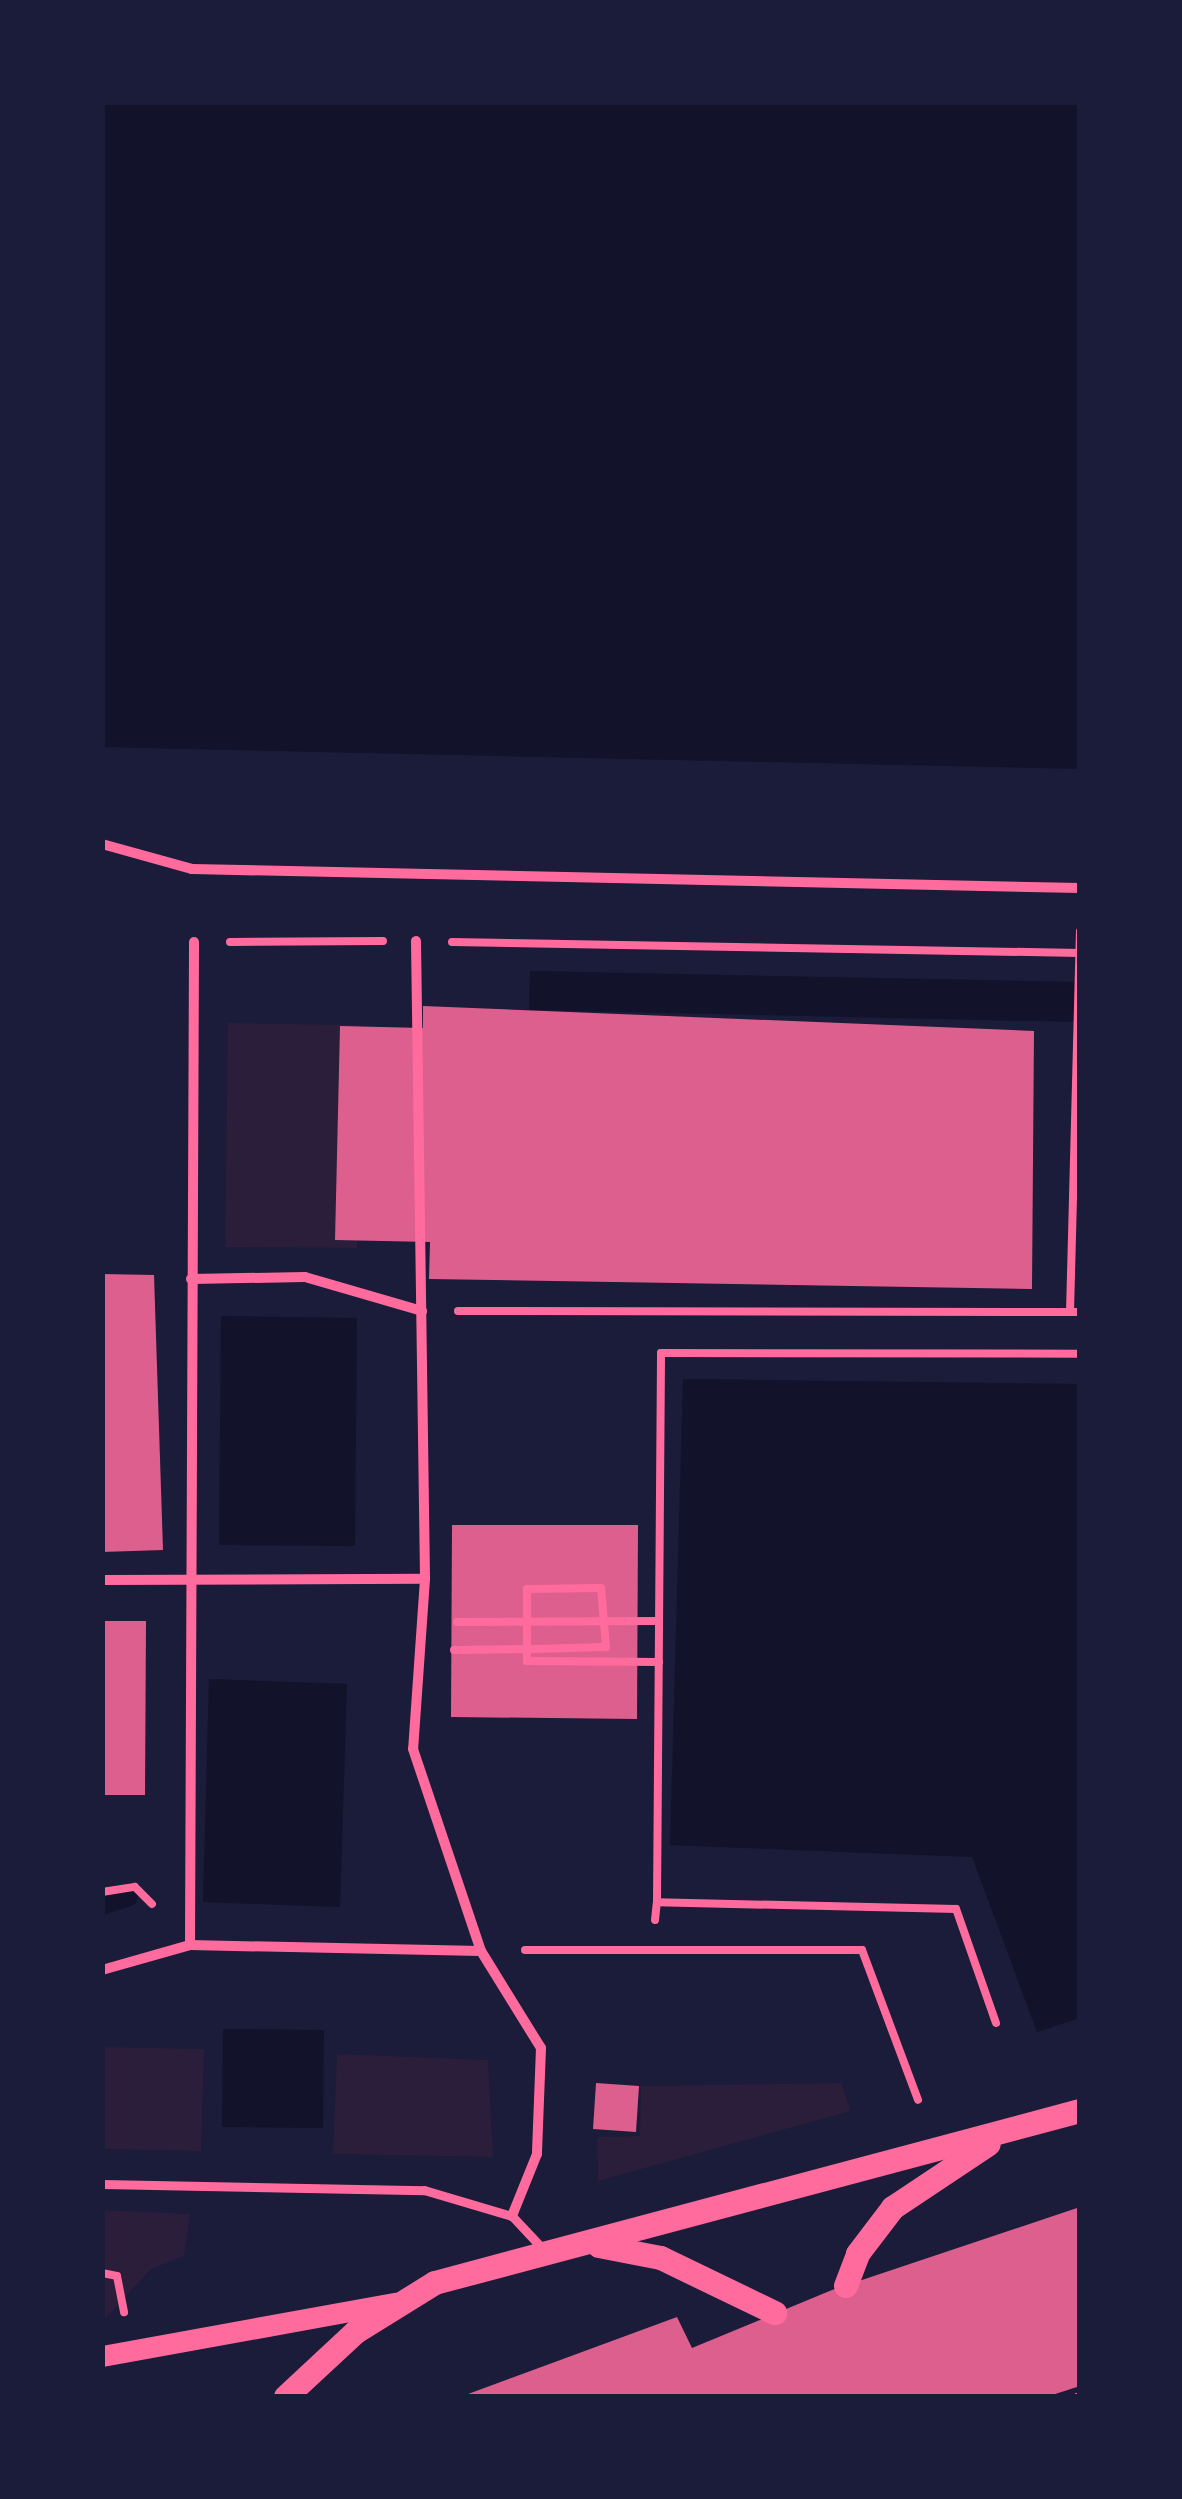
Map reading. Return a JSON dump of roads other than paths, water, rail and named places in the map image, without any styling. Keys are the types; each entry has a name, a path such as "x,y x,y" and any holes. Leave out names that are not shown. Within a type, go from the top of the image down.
{"main road":[{"path":"286,2397 395,2302 545,2252 701,2218 912,2150 1000,2137 1080,2110"},
{"path":"846,2286 858,2254 893,2208 1000,2137"},
{"path":"585,2244 661,2258 775,2313"}],"street":[{"path":"102,844 192,869 1080,888"},
{"path":"416,941 425,1579 413,1749 481,1951 541,2048 537,2154 512,2216"},
{"path":"190,1945 187,1580 194,942"},
{"path":"191,1279 304,1277 422,1311"},
{"path":"102,1580 425,1579"},
{"path":"102,1970 190,1945 481,1951"},
{"path":"102,2356 395,2302"}],"lane":[{"path":"102,2184 424,2190 512,2216 545,2252"}],"waterway":[{"path":"102,1906 129,1897"}]}
